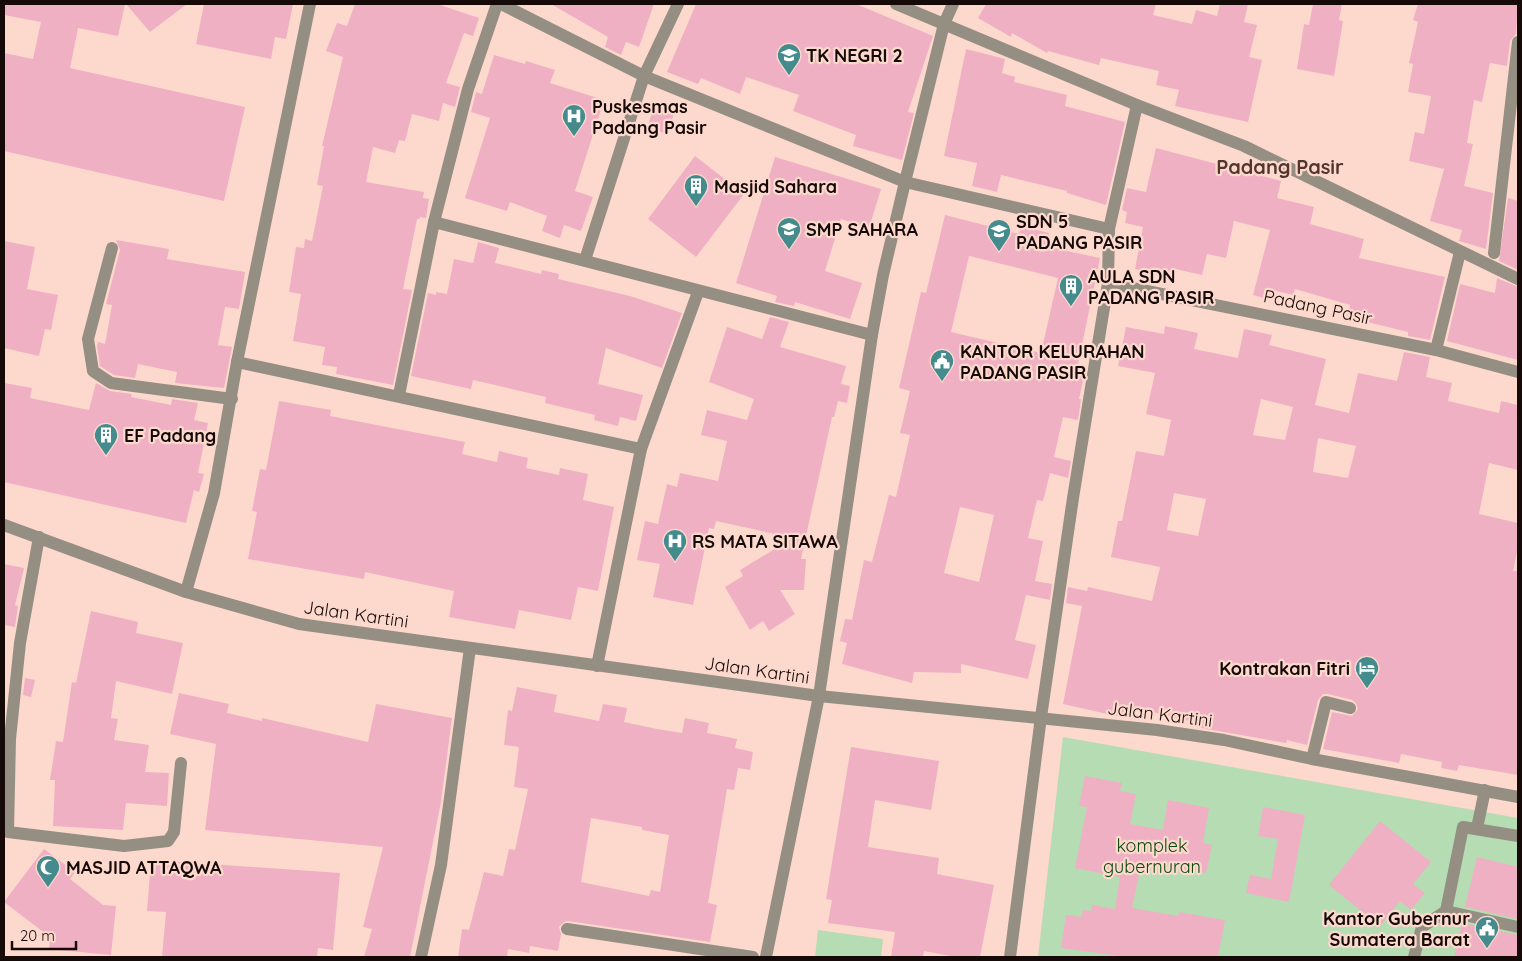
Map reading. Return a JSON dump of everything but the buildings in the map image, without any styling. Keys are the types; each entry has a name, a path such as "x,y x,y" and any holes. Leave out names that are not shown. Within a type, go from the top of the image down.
{"street":[{"path":"186,592 214,493 237,362 310,4"},
{"path":"399,395 434,222 468,89 497,4"},
{"path":"501,4 644,76 905,182 1109,229"},
{"path":"585,260 644,76 678,4"},
{"path":"896,4 1137,105 1244,146 1518,279"},
{"path":"766,957 819,696 872,335 883,275 944,24 953,4"},
{"path":"1494,253 1518,42"},
{"path":"1010,957 1041,717 1073,498 1108,283 1109,229 1137,105"},
{"path":"434,222 585,260 698,292 872,335"},
{"path":"112,248 88,339 93,370 112,383 232,399"},
{"path":"1436,350 1460,252"},
{"name":"Padang Pasir","path":"1108,283 1436,350 1518,372"},
{"path":"597,666 641,449 698,292"},
{"path":"237,362 399,395 641,449"},
{"name":"Jalan Kartini","path":"4,525 186,592 299,624 819,696 1157,730 1224,740 1312,759 1518,797"},
{"path":"39,537 17,672 10,739 8,832 124,846 168,841 174,832 181,763"},
{"path":"421,957 441,865 470,648"},
{"path":"1312,759 1326,702 1350,708"},
{"path":"1477,828 1485,790"},
{"path":"1414,957 1422,927 1446,911 1462,829 1466,827 1477,828 1518,836"},
{"path":"1446,911 1518,927"},
{"path":"568,928 753,957"}],"green space":[{"name":"komplek gubernuran","path":"1063,737 1518,818 1518,957 1038,957"},
{"path":"818,930 883,939 881,957 815,957"}],"place":[{"name":"TK NEGRI 2","path":"789,76"},
{"name":"Puskesmas Padang Pasir","path":"574,137"},
{"name":"Masjid Sahara","path":"696,207"},
{"name":"SMP SAHARA","path":"789,250"},
{"name":"SDN 5 PADANG PASIR","path":"999,252"},
{"name":"AULA SDN PADANG PASIR","path":"1071,307"},
{"name":"KANTOR KELURAHAN PADANG PASIR","path":"942,382"},
{"name":"EF Padang","path":"106,456"},
{"name":"RS MATA SITAWA","path":"675,562"},
{"name":"Kontrakan Fitri","path":"1367,689"},
{"name":"MASJID ATTAQWA","path":"48,888"},
{"name":"Kantor Gubernur Sumatera Barat","path":"1487,949"}],"district":[{"name":"Padang Pasir","path":"1280,166"}]}
